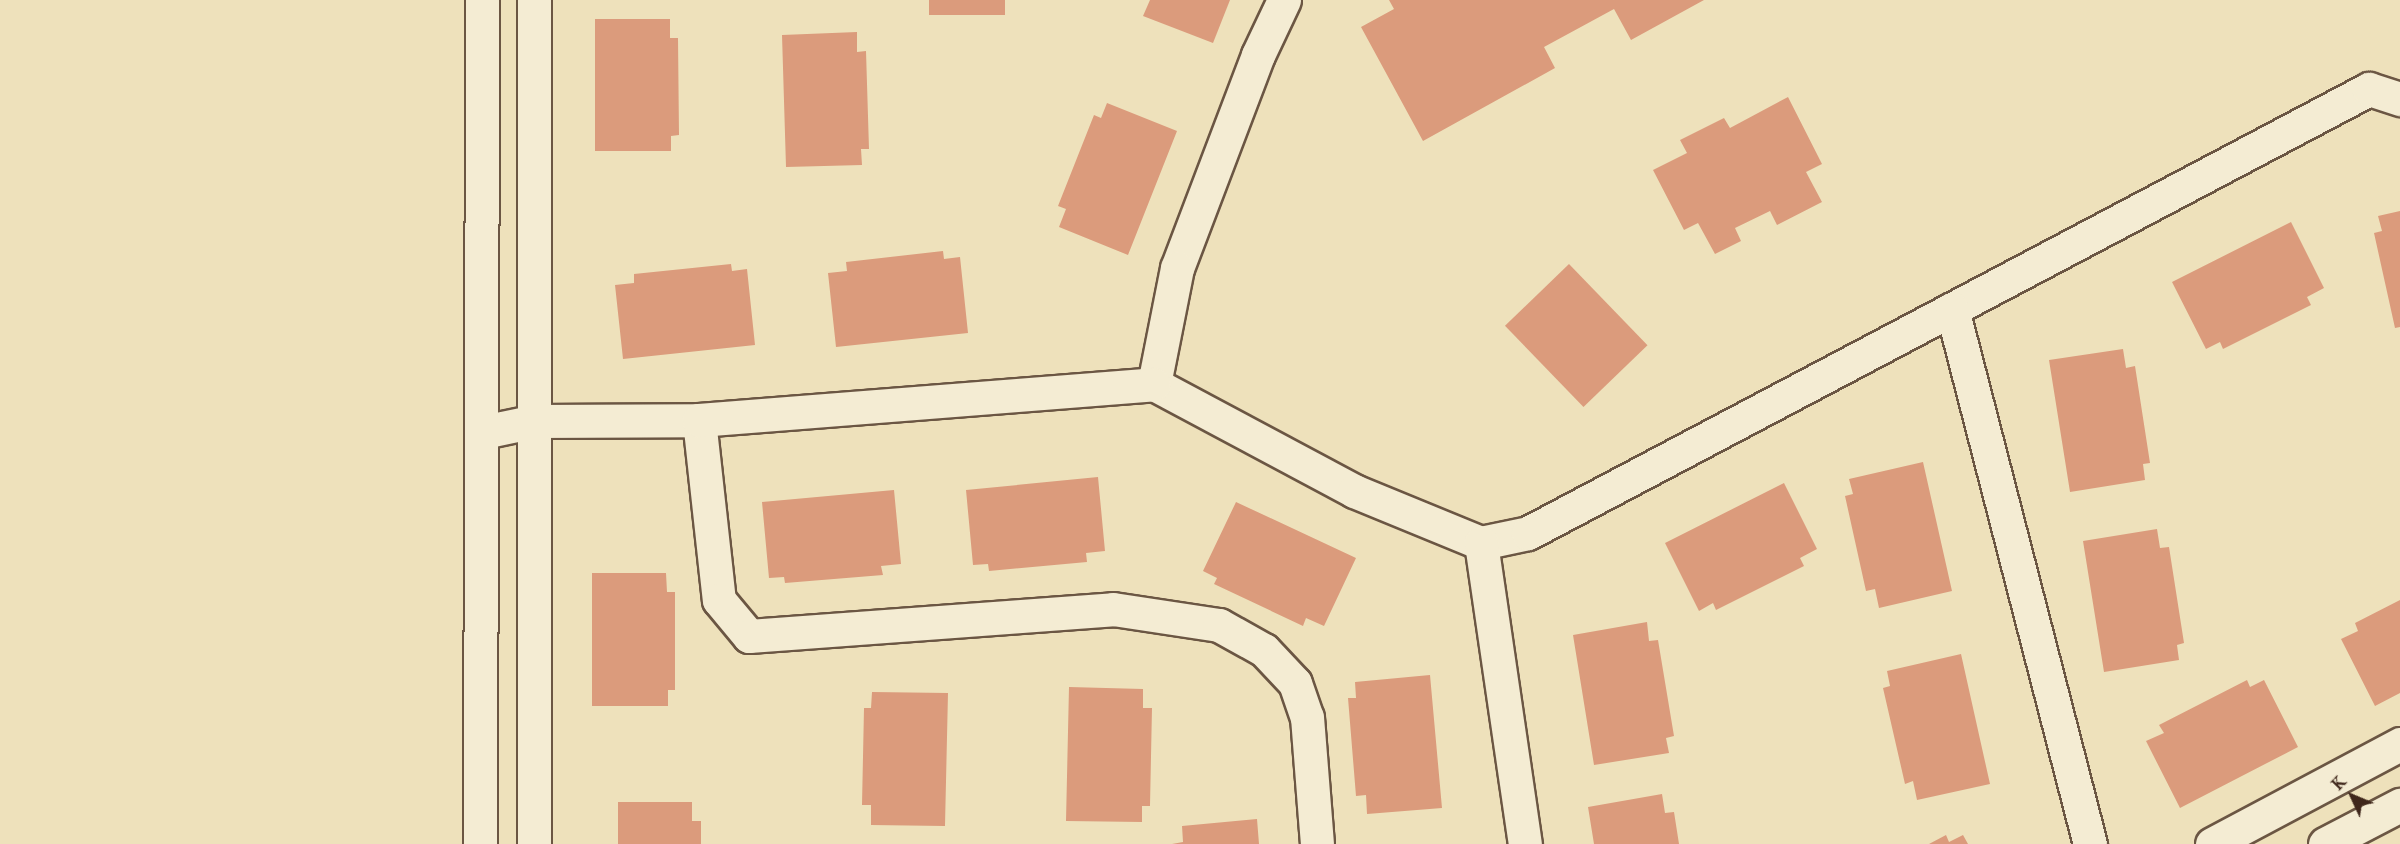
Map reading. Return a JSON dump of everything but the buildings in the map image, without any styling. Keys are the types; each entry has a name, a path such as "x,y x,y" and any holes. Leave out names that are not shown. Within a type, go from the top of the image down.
{"street":[{"path":"480,844 483,432 482,0"},
{"path":"534,0 534,844"},
{"path":"1154,384 1177,268 1258,55 1284,0"},
{"path":"483,432 535,421 699,420 1154,384 1353,491 1481,543 1528,533 2400,71"},
{"path":"2369,89 2400,99"},
{"path":"1952,309 2090,844"},
{"path":"699,420 719,600 749,636 1113,609 1219,624 1264,650 1295,683 1307,717 1317,844"},
{"path":"1481,543 1526,844"},
{"path":"2212,844 2400,744"},
{"path":"2325,844 2400,805"}]}
